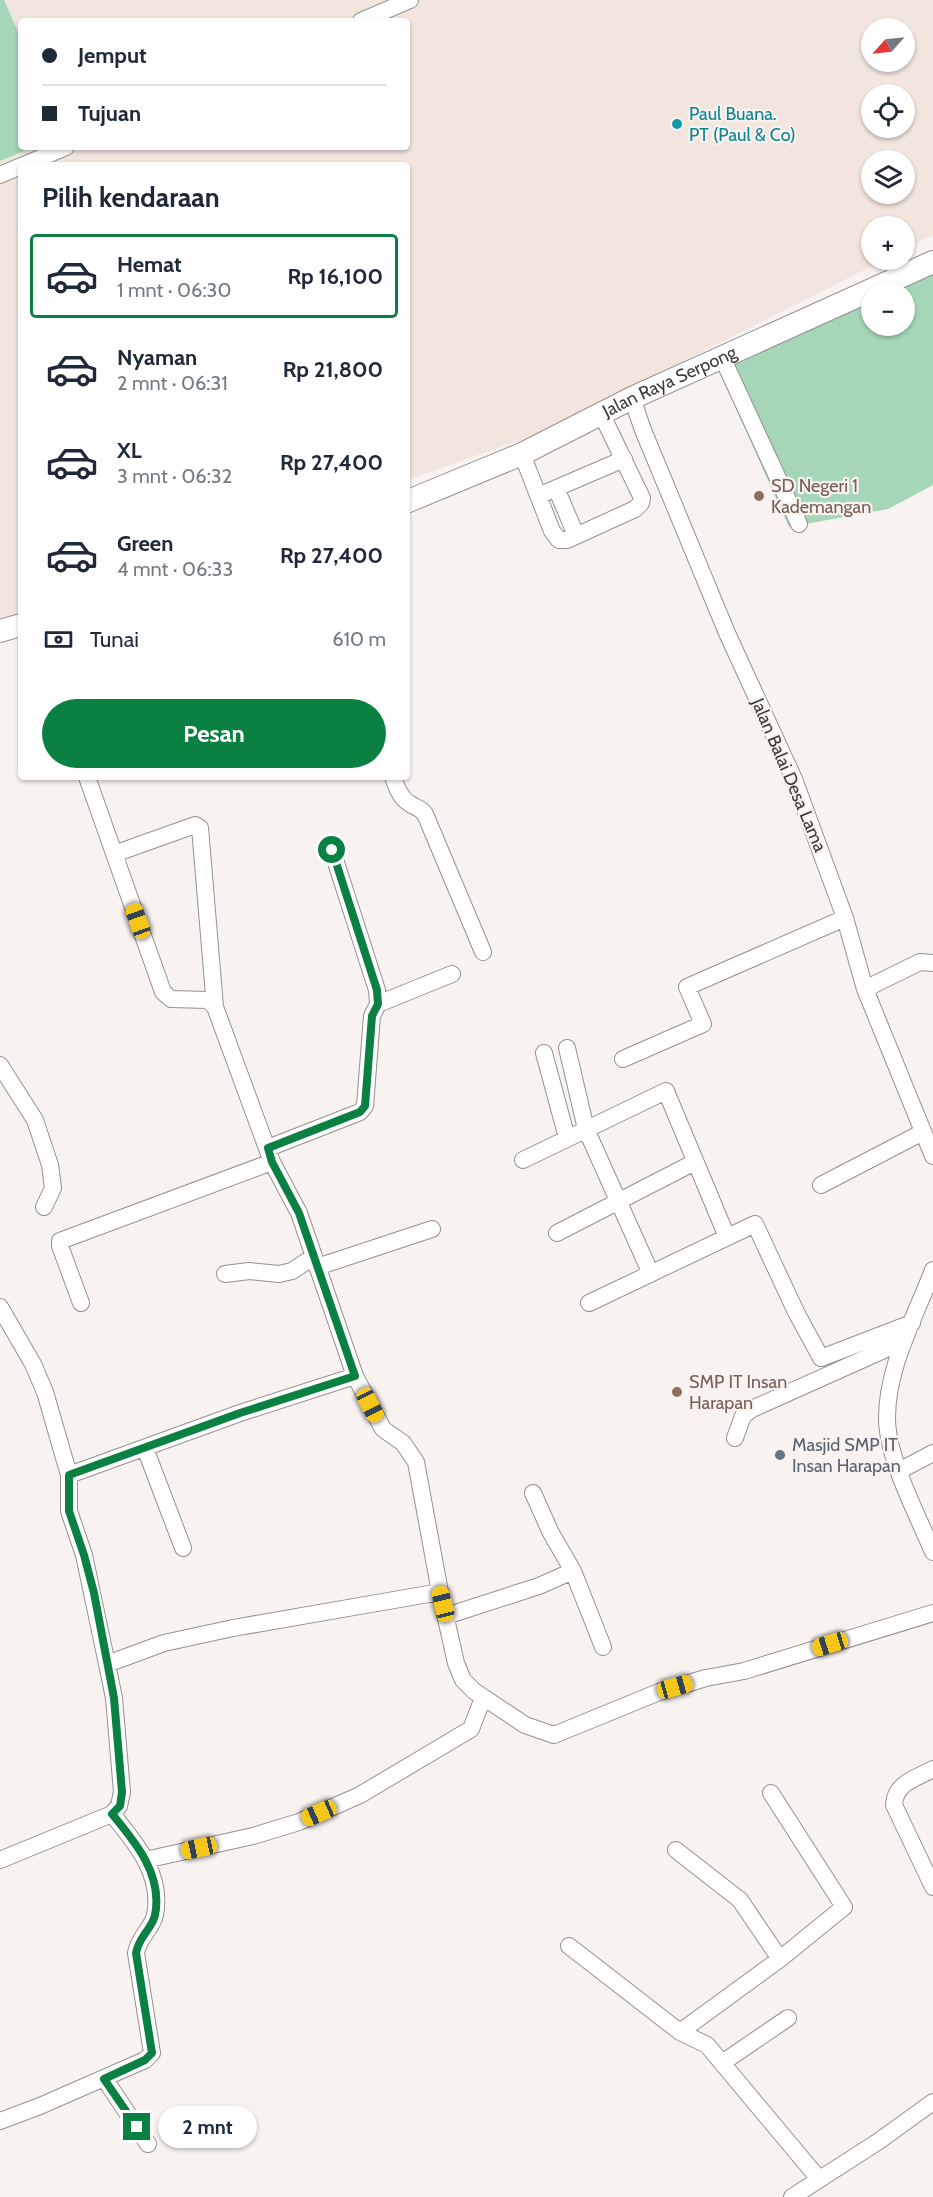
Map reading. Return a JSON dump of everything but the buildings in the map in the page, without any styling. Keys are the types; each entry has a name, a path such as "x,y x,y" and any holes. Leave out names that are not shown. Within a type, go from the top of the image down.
{"main road":[{"name":"Jalan Raya Serpong","path":"410,500 522,454 632,398 933,262"},
{"path":"0,631 18,626"}],"street":[{"path":"368,18 410,0"},
{"path":"31,162 59,150"},
{"path":"0,175 18,168"},
{"path":"722,357 799,524"},
{"name":"Jalan Balai Desa Lama","path":"632,398 727,633 794,779 845,918 865,989 933,1156"},
{"path":"522,454 556,538 562,541 635,509 641,503 642,498 602,414"},
{"path":"538,496 624,459"},
{"path":"556,488 576,535"},
{"path":"88,780 163,992 171,999 208,1000 215,1006"},
{"path":"394,780 405,800 422,808 483,952"},
{"path":"114,854 195,825 200,828 215,1006 270,1155 299,1213 355,1376 383,1429 408,1448 416,1462 440,1593 456,1663 463,1680 483,1698 525,1725 554,1735 659,1692 706,1678 744,1671 933,1613"},
{"path":"81,1303 60,1241 270,1155 363,1110 372,1016 378,1004 377,990 332,850"},
{"path":"623,1059 703,1024 687,987 845,918"},
{"path":"865,989 920,962 933,963"},
{"path":"378,1004 452,974"},
{"path":"567,1048 586,1129 651,1274"},
{"path":"544,1053 567,1138"},
{"path":"0,1065 35,1120 50,1165 53,1188 44,1207"},
{"path":"523,1160 666,1091 727,1237"},
{"path":"821,1185 923,1131"},
{"path":"557,1233 694,1162"},
{"path":"589,1303 755,1224 796,1312 821,1358 912,1323"},
{"path":"225,1274 249,1270 279,1274 432,1229"},
{"path":"933,1270 904,1341 891,1384 887,1420 890,1442 899,1472 933,1552"},
{"path":"0,1306 39,1377 69,1475 69,1511 84,1555 114,1698 122,1792 120,1806 112,1814 0,1860"},
{"path":"735,1438 743,1416 752,1409 904,1341"},
{"path":"69,1475 146,1449 240,1413 355,1376"},
{"path":"146,1449 183,1548"},
{"path":"899,1472 933,1454"},
{"path":"533,1493 551,1533 573,1571 603,1647"},
{"path":"446,1616 539,1586 573,1571"},
{"path":"107,1664 164,1643 233,1628 440,1593"},
{"path":"145,1860 254,1836 299,1822 360,1795 470,1730 483,1698"},
{"path":"933,1769 898,1788 894,1805 933,1887"},
{"path":"680,2032 780,1959 844,1907 771,1793"},
{"path":"0,2121 104,2079 145,2060 152,2053 136,1953 138,1942 155,1914 155,1882 145,1860 112,1814"},
{"path":"676,1850 740,1900 780,1959"},
{"path":"568,1946 680,2032 707,2045 819,2179"},
{"path":"722,2063 788,2018"},
{"path":"104,2079 148,2144"},
{"path":"792,2197 879,2141 933,2102"}],"shaded area":[{"path":"0,0 933,0 933,235 915,244 915,216 861,216 861,270 864,270 541,433 410,479 410,162 18,162 18,614 0,619"}],"green space":[{"path":"0,0 4,0 18,32 18,150 27,150 0,161"},
{"path":"933,266 933,485 888,509 789,527 718,369 861,300 861,336 915,336 915,282 899,282"}],"place":[{"name":"Paul Buana. PT (Paul & Co)","path":"677,124"},
{"name":"SD Negeri 1 Kademangan","path":"759,496"},
{"name":"SMP IT Insan Harapan","path":"677,1392"},
{"name":"Masjid SMP IT Insan Harapan","path":"780,1455"}],"route":[{"path":"137,2127 104,2079 145,2060 152,2053 136,1953 138,1942 155,1914 155,1882 149,1864 112,1814 120,1806 122,1792 114,1698 94,1593 69,1511 69,1475 240,1413 355,1376 299,1213 272,1162 268,1148 360,1112 365,1106 365,1078 372,1016 378,1004 377,990 332,850"}]}
